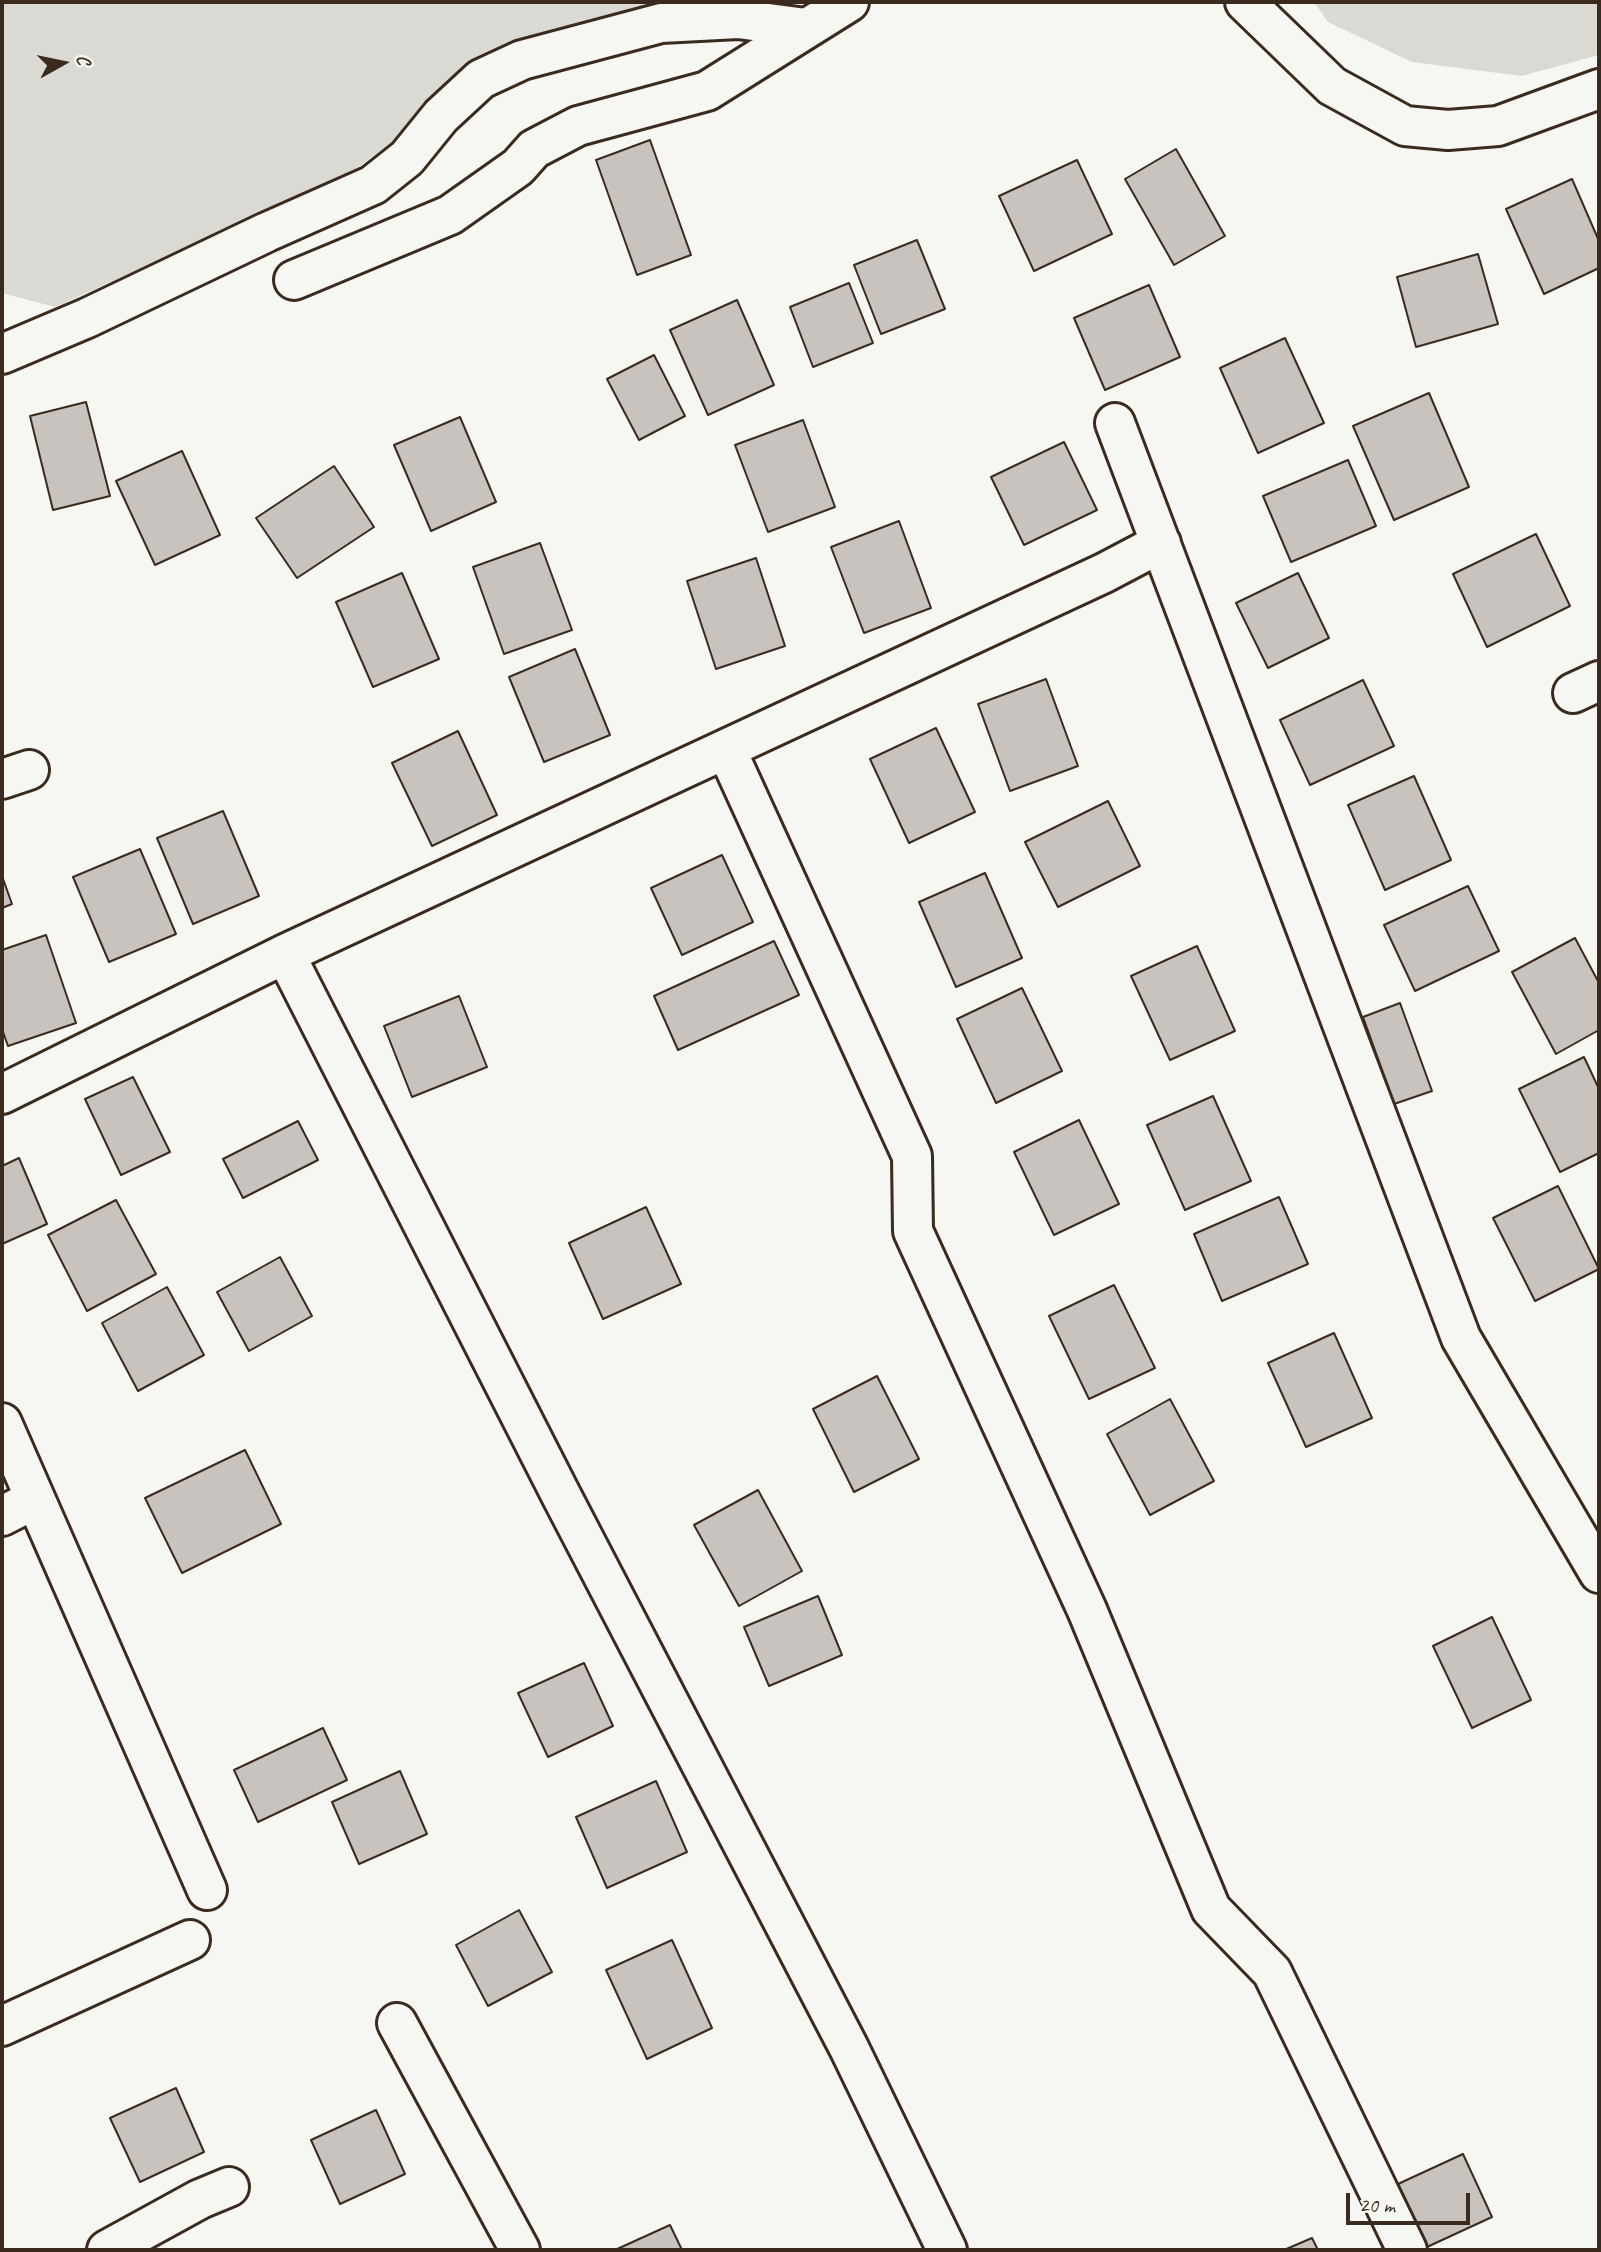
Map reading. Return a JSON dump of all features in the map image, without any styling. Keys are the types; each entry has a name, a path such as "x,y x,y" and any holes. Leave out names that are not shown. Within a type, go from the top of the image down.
{"street":[{"path":"294,280 450,215 518,167 534,149 578,126 707,90 849,2"},
{"path":"1245,2 1332,86 1405,126 1448,130 1498,126 1599,89"},
{"path":"2,354 87,318 373,185 407,158 441,116 481,79 522,60 662,23 738,19 806,28"},
{"path":"1115,423 1461,1339 1599,1573"},
{"path":"2,1094 285,954 1104,573 1161,543"},
{"path":"726,749 912,1156 913,1231 1087,1610 1211,1909 1272,1972 1408,2250"},
{"path":"285,954 568,1509 849,2048 947,2250"},
{"path":"2,1423 207,1891"},
{"path":"2,1516 35,1499"},
{"path":"2,2026 190,1940"},
{"path":"397,2024 520,2250"},
{"path":"107,2250 200,2199 229,2187"}],"shaded area":[{"path":"2,2 680,2 408,130 348,175 55,307 2,293"},
{"path":"1314,2 1599,2 1599,55 1522,76 1412,62 1328,22"}],"building":[{"path":"650,140 691,255 637,275 596,160"},
{"path":"1176,149 1225,236 1174,265 1125,179"},
{"path":"1077,160 1112,234 1034,271 999,196"},
{"path":"1572,179 1599,241 1599,268 1544,294 1506,209"},
{"path":"917,240 945,309 881,334 854,265"},
{"path":"1478,254 1498,324 1416,347 1397,277"},
{"path":"849,283 873,343 813,367 790,307"},
{"path":"1149,285 1180,357 1105,390 1074,318"},
{"path":"737,300 774,385 708,415 670,330"},
{"path":"1285,338 1324,423 1258,453 1220,368"},
{"path":"654,355 685,416 639,440 607,379"},
{"path":"1429,393 1469,487 1394,520 1353,426"},
{"path":"86,402 110,496 53,510 30,416"},
{"path":"460,417 496,502 431,531 394,445"},
{"path":"803,420 835,507 768,532 735,445"},
{"path":"1064,442 1097,510 1024,545 991,477"},
{"path":"182,451 220,535 155,565 116,481"},
{"path":"1348,460 1376,526 1291,562 1263,496"},
{"path":"334,466 374,527 297,578 256,518"},
{"path":"899,521 931,608 864,633 831,547"},
{"path":"1536,534 1570,606 1487,647 1453,574"},
{"path":"540,543 572,630 504,654 473,567"},
{"path":"756,558 785,646 716,669 687,581"},
{"path":"402,573 439,659 373,687 336,602"},
{"path":"1298,573 1329,638 1268,668 1236,603"},
{"path":"575,649 610,735 544,762 509,677"},
{"path":"1046,679 1078,766 1010,791 978,704"},
{"path":"1363,680 1394,746 1310,785 1280,720"},
{"path":"936,728 975,812 909,843 870,759"},
{"path":"458,731 497,815 432,846 392,763"},
{"path":"1414,776 1451,860 1385,890 1348,805"},
{"path":"1108,801 1140,866 1058,907 1025,842"},
{"path":"223,811 259,896 193,924 157,838"},
{"path":"140,849 176,934 109,962 73,877"},
{"path":"722,855 753,922 682,955 651,888"},
{"path":"985,873 1022,958 956,987 919,902"},
{"path":"2,876 12,904 2,908"},
{"path":"1468,886 1499,951 1415,991 1384,925"},
{"path":"46,935 76,1023 8,1046 2,1029 2,950"},
{"path":"1575,938 1599,983 1599,1030 1556,1054 1512,972"},
{"path":"774,941 799,995 678,1050 654,996"},
{"path":"1197,946 1235,1031 1170,1060 1131,976"},
{"path":"1022,988 1062,1071 996,1103 957,1019"},
{"path":"459,996 487,1067 412,1097 384,1026"},
{"path":"1400,1003 1432,1091 1394,1104 1363,1017"},
{"path":"1584,1057 1599,1089 1599,1153 1560,1172 1519,1089"},
{"path":"133,1077 170,1152 121,1175 85,1099"},
{"path":"1213,1096 1251,1181 1185,1210 1147,1125"},
{"path":"1079,1120 1119,1204 1054,1235 1014,1152"},
{"path":"298,1121 318,1160 243,1198 223,1159"},
{"path":"19,1158 47,1224 2,1244 2,1166"},
{"path":"1558,1186 1599,1269 1535,1301 1493,1218"},
{"path":"1279,1197 1308,1264 1222,1301 1194,1234"},
{"path":"116,1200 156,1274 87,1311 48,1235"},
{"path":"646,1207 681,1284 603,1319 569,1243"},
{"path":"280,1257 312,1316 249,1351 217,1292"},
{"path":"1114,1285 1155,1368 1089,1399 1049,1316"},
{"path":"167,1287 204,1355 138,1391 102,1323"},
{"path":"1334,1333 1372,1418 1306,1447 1268,1363"},
{"path":"877,1376 919,1459 854,1492 813,1409"},
{"path":"1170,1399 1214,1481 1150,1515 1107,1434"},
{"path":"245,1450 281,1524 182,1573 145,1498"},
{"path":"758,1490 802,1571 739,1606 694,1525"},
{"path":"818,1596 842,1655 769,1686 744,1627"},
{"path":"1492,1617 1531,1700 1472,1728 1433,1646"},
{"path":"584,1663 613,1726 548,1757 518,1693"},
{"path":"323,1728 347,1780 258,1822 234,1770"},
{"path":"400,1771 427,1834 359,1864 332,1802"},
{"path":"656,1781 687,1852 607,1888 576,1817"},
{"path":"519,1910 552,1972 488,2006 456,1945"},
{"path":"672,1940 712,2028 647,2059 606,1970"},
{"path":"176,2088 204,2152 140,2182 110,2118"},
{"path":"376,2110 405,2174 340,2204 311,2140"},
{"path":"1463,2154 1492,2217 1427,2247 1398,2184"},
{"path":"670,2225 682,2250 615,2250"},
{"path":"1312,2238 1318,2250 1284,2250"}]}
